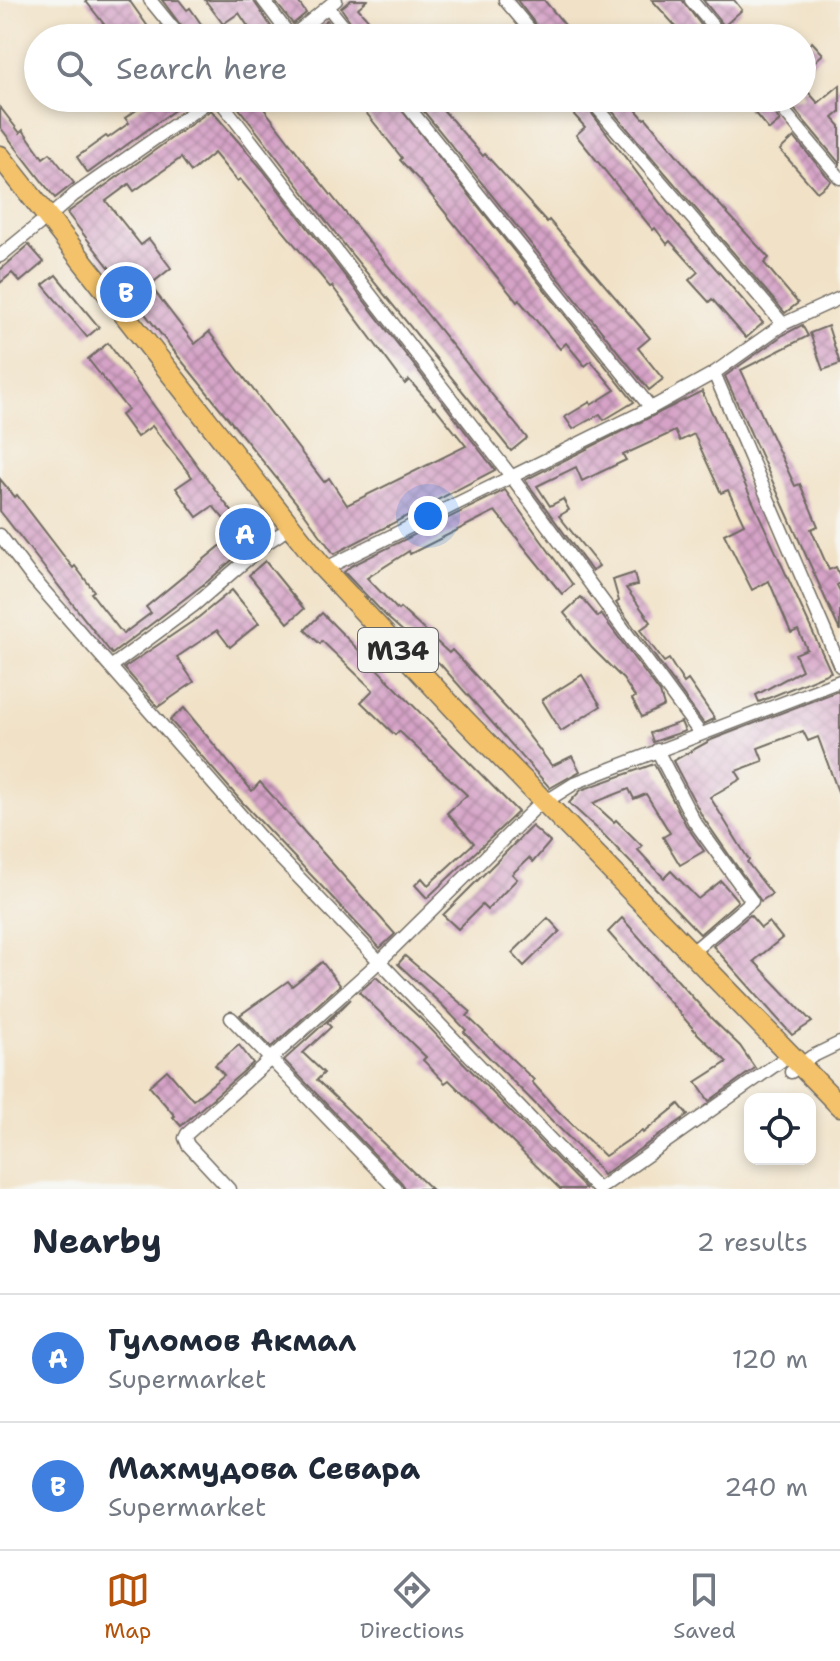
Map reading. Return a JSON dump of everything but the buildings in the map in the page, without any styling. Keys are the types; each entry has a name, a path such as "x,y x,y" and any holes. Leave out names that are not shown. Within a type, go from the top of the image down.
{"main road":[{"name":"M34","path":"0,156 44,221 280,534 340,604 691,953 840,1122"},
{"name":"M34","path":"0,173 44,221 324,569 540,805 791,1066 840,1106"}],"street":[{"path":"150,0 170,24"},
{"path":"263,0 281,24"},
{"path":"505,0 525,24"},
{"path":"691,0 711,24"},
{"path":"308,24 332,4 344,24"},
{"path":"0,256 74,195 196,112"},
{"path":"227,112 511,476 700,733"},
{"path":"412,112 651,408"},
{"path":"601,112 783,324"},
{"path":"785,112 840,178"},
{"path":"324,569 651,408 714,373 783,324 840,298"},
{"path":"714,373 840,666"},
{"path":"112,666 193,606 280,534"},
{"path":"0,535 30,575 259,836 599,1189 791,1066 840,1043"},
{"path":"229,1189 185,1138 187,1134 380,961 540,805 577,782 840,681"},
{"path":"657,750 694,821 752,901 691,953"},
{"path":"231,1018 396,1189"}],"place":[{"name":"Махмудова Севара","path":"126,292"},
{"name":"Гуломов Акмал","path":"245,534"}]}
